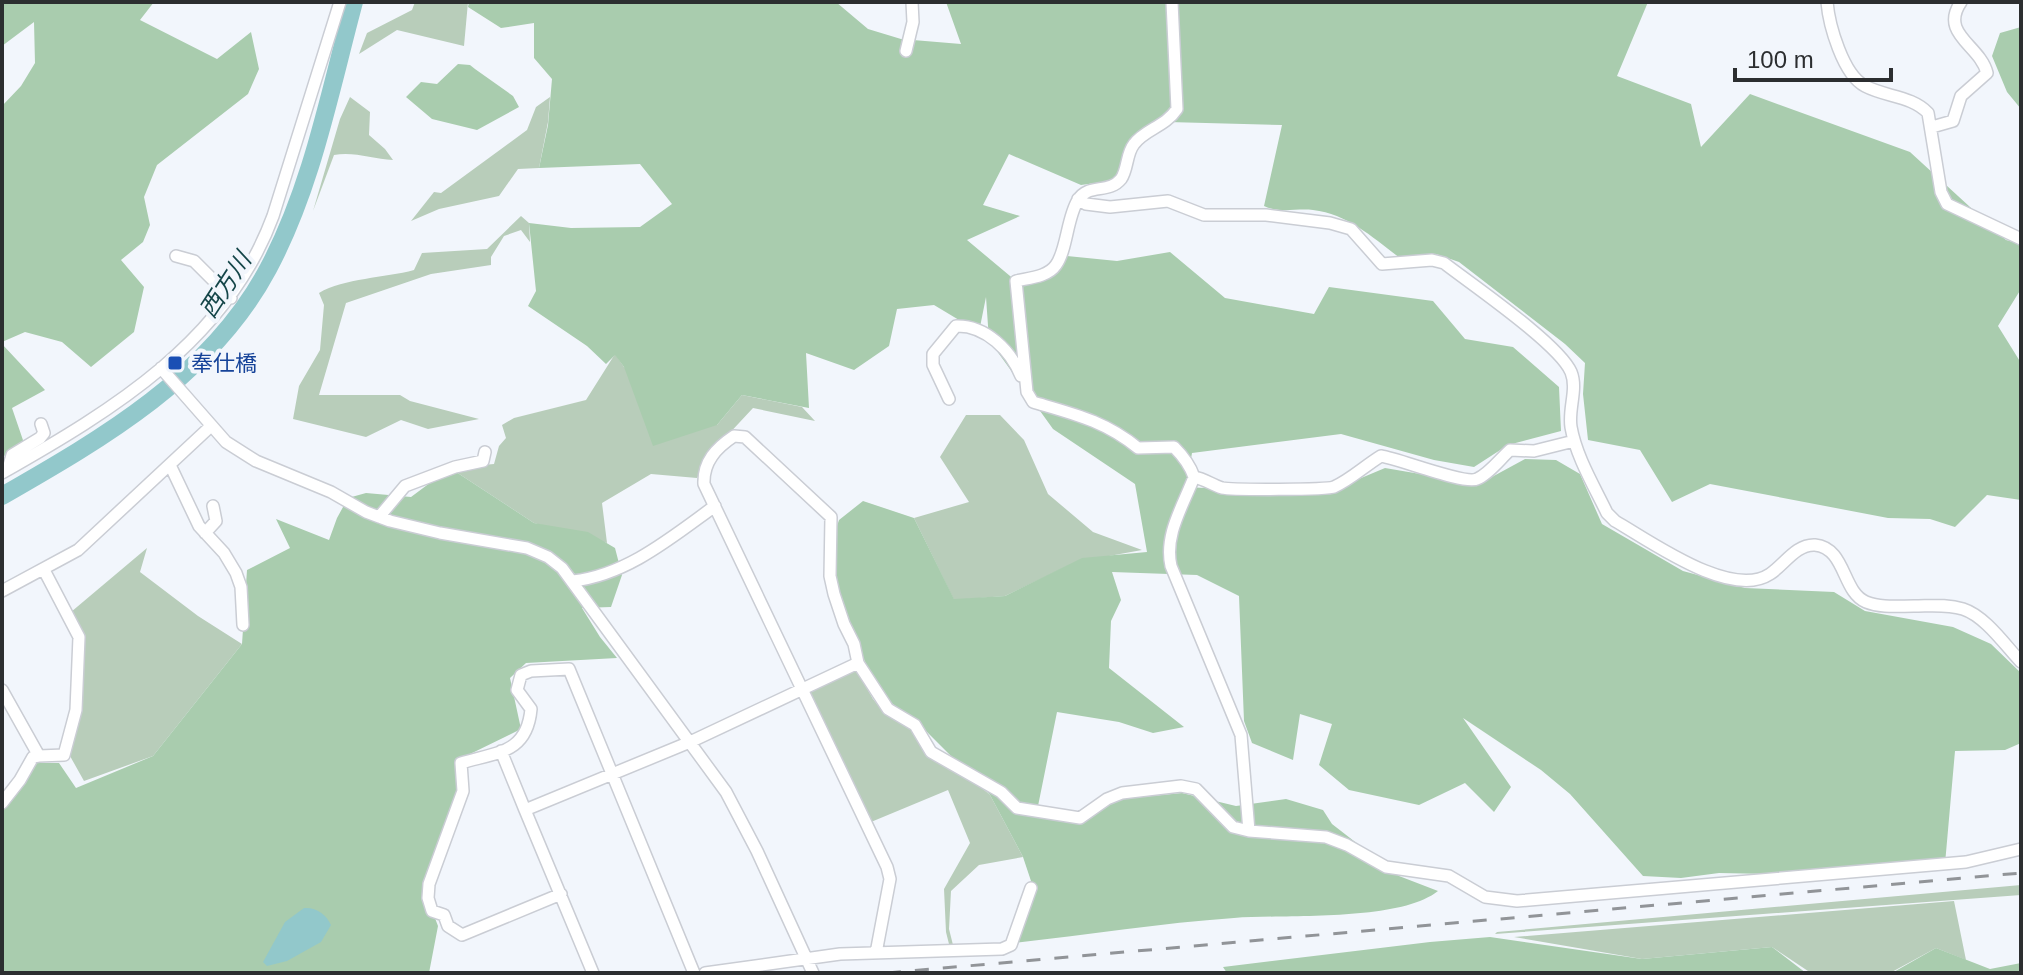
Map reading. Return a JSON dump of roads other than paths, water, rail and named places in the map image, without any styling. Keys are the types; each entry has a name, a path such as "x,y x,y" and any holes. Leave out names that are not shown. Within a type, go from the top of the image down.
{"street":[{"path":"906,51 913,22 912,2"},
{"path":"1027,392 1016,281 1043,275 1056,265 1078,199 1087,190 1110,187 1122,178 1136,140 1168,122 1177,109 1172,2"},
{"path":"1827,2 1829,26 1853,76 1863,86 1920,104 1928,113 1941,192 1947,204 2021,239"},
{"path":"1932,127 1953,121 1961,96 1987,73 1980,57 1957,31 1954,11 1961,2"},
{"path":"5,471 74,432 163,371 231,298 265,239 338,3"},
{"path":"1078,199 1086,204 1110,207 1168,201 1204,215 1266,215 1330,223 1351,229 1382,264 1432,260 1444,263 1512,314 1566,363 1573,384 1570,422 1574,441 1607,513 1615,521 1692,566 1744,581 1759,580 1799,549 1815,545 1840,562 1852,589 1863,601 1881,606 1966,609 1981,620 2021,662"},
{"path":"176,256 194,261 231,298"},
{"path":"949,399 933,365 933,354 956,326 968,326 1000,343 1015,360 1033,402 1095,420 1117,430 1138,448 1174,447 1184,457 1194,477 1170,535 1168,552 1171,566 1241,735 1249,831"},
{"path":"163,371 226,442 256,461 331,492 379,517 440,533 527,548 548,557 562,568 726,792 813,973"},
{"path":"5,471 12,455 44,433 41,424"},
{"path":"2,591 78,550 211,426"},
{"path":"876,953 890,879 887,867 704,484 713,452 734,436 745,437 831,517 830,576 844,624 854,644 858,663 888,709 915,725 931,752 1001,792 1017,808 1080,818 1107,799 1122,793 1181,786 1196,789 1233,827 1326,837 1386,867 1449,876 1485,897 1517,901 1966,862 2021,849"},
{"path":"1194,477 1205,478 1223,488 1333,488 1381,456 1400,459 1466,482 1478,479 1510,450 1534,451 1574,441"},
{"path":"379,517 405,486 455,467 479,464 485,452"},
{"path":"170,465 199,526 224,553 236,573 241,587 243,625"},
{"path":"205,533 216,521 213,506"},
{"path":"573,581 586,580 640,559 715,506"},
{"path":"2,803 33,757 64,755 76,710 79,637 44,570"},
{"path":"525,810 690,742 858,663"},
{"path":"561,894 462,935 448,926 444,915 432,911 428,898 429,884 463,791 461,763 521,742 529,728 531,709 517,690 521,675 531,671 569,669 694,973"},
{"path":"2,690 39,756"},
{"path":"501,751 593,973"},
{"path":"705,973 806,958 1002,949 1011,945 1031,888"}],"water":[{"path":"304,908 320,912 331,925 321,942 287,961 267,966 263,962 285,922"}],"waterway":[{"name":"西方川","path":"2,496 116,427 152,401 217,341 244,307 268,269 297,205 354,2"}],"railway":[{"path":"887,973 2021,873"}],"place":[{"name":"奉仕橋","path":"175,363"}]}
